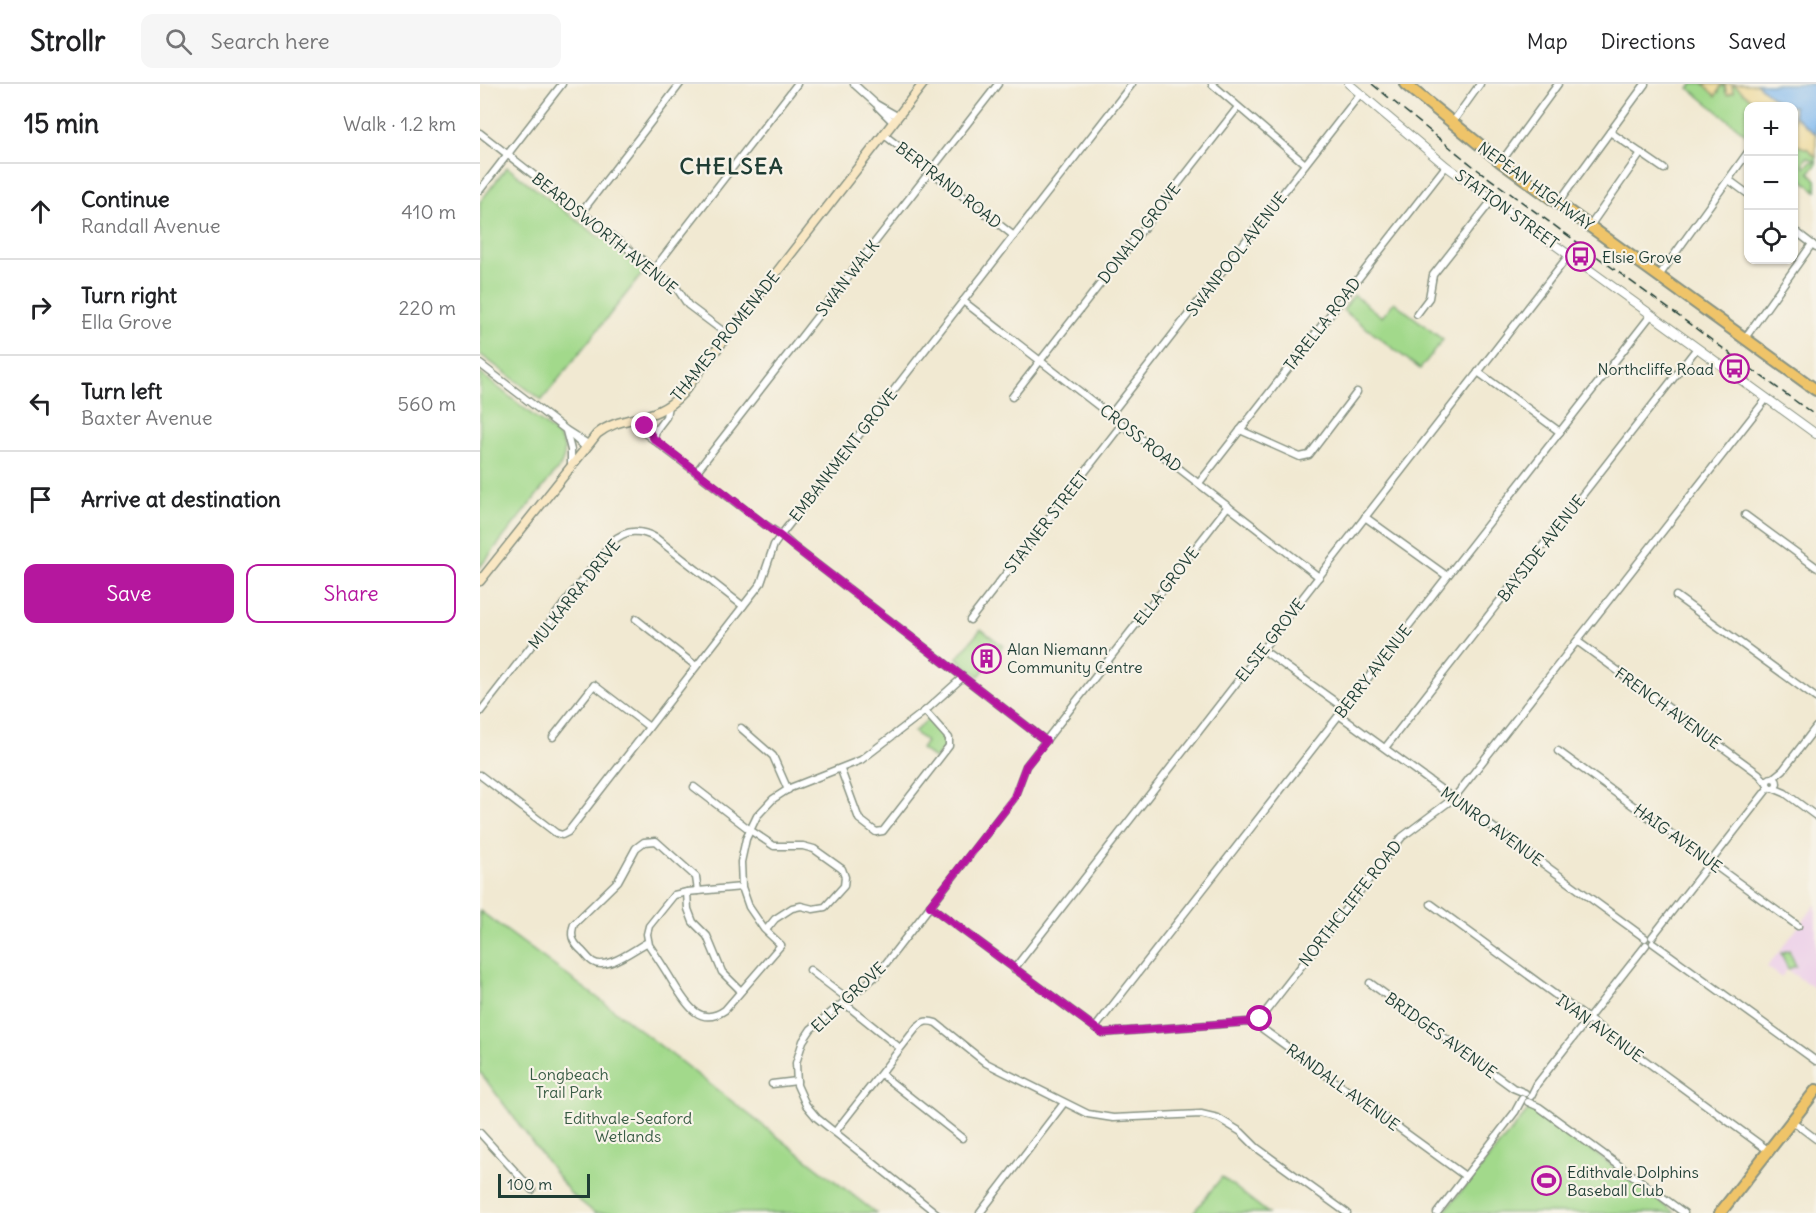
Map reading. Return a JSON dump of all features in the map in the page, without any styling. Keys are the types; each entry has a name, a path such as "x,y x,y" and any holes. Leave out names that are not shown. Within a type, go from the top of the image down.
{"highway":[{"name":"NEPEAN HIGHWAY","path":"1405,84 1501,162 1816,390"},
{"path":"1720,1213 1816,1090"}],"main road":[{"name":"THAMES PROMENADE","path":"480,581 597,434 606,428 668,406 684,391 923,84"}],"street":[{"path":"480,190 561,84"},
{"path":"581,213 680,84"},
{"path":"654,269 797,84"},
{"path":"854,84 895,119"},
{"name":"SWAN WALK","path":"697,471 998,84"},
{"name":"EMBANKMENT GROVE","path":"480,775 562,838 568,832 761,583 774,545 780,536 1132,84"},
{"path":"1212,84 1305,164"},
{"name":"STATION STREET","path":"1349,84 1446,166 1816,434"},
{"path":"1451,123 1480,84"},
{"path":"1501,162 1558,84"},
{"path":"1558,203 1645,84"},
{"name":"SWANPOOL AVENUE","path":"1111,414 1360,94"},
{"name":"DONALD GROVE","path":"1012,397 1238,107"},
{"path":"1610,132 1664,169"},
{"name":"BEARDSWORTH AVENUE","path":"480,133 676,286 688,305 728,335"},
{"name":"BERTRAND ROAD","path":"884,135 1014,236"},
{"path":"1590,226 1641,153"},
{"path":"1659,276 1746,156"},
{"name":"TARELLA ROAD","path":"1199,483 1446,166"},
{"path":"1729,180 1744,190"},
{"path":"1417,314 1429,298 1433,275 1493,199"},
{"path":"1745,338 1814,245 1798,233"},
{"name":"ELSIE GROVE","path":"1014,969 1569,255"},
{"name":"CROSS ROAD","path":"963,301 1319,577"},
{"name":"BERRY AVENUE","path":"1095,1028 1651,315"},
{"name":"BAYSIDE AVENUE","path":"1385,748 1697,348"},
{"path":"480,364 586,446"},
{"path":"1478,372 1560,432"},
{"path":"1240,430 1300,457 1309,455 1358,392"},
{"name":"NORTHCLIFFE ROAD","path":"1256,1024 1402,837 1454,798 1767,398"},
{"path":"654,439 655,431 666,416 668,406"},
{"path":"639,418 644,431 654,439 1046,741"},
{"name":"STAYNER STREET","path":"970,620 1122,424"},
{"path":"566,430 571,450 571,465"},
{"name":"ELLA GROVE","path":"936,1213 817,1118 806,1105 797,1085 796,1063 803,1041 812,1029 876,976 1014,798 1026,766 1228,506"},
{"path":"1745,515 1816,567"},
{"path":"1365,517 1447,576"},
{"name":"MULKARRA DRIVE","path":"480,712 612,542 626,533 646,532 656,538 743,606"},
{"path":"1676,596 1816,698"},
{"path":"636,619 696,666"},
{"name":"FRENCH AVENUE","path":"1577,641 1816,816"},
{"path":"1263,650 1344,708"},
{"path":"742,887 674,895 649,926 648,942 687,1004 697,1013 707,1016 718,1014 728,1007 781,945 766,930 749,907 742,887 741,862 750,830 757,816 773,799 788,789 841,770 861,760 925,711 961,675"},
{"path":"553,737 594,685 649,727"},
{"path":"841,770 859,819 876,832 883,831 949,746 949,738 925,711"},
{"name":"MUNRO AVENUE","path":"1339,715 1816,1062"},
{"path":"1437,1213 1816,727"},
{"path":"741,728 773,756 788,789"},
{"name":"HAIG AVENUE","path":"1558,751 1798,926"},
{"path":"694,787 774,846 803,846 814,849 842,869 845,877 843,885 825,907 792,908 775,919 766,930"},
{"path":"648,942 605,965 595,964 573,942 571,932 574,924 618,881 636,848 644,842 656,841 696,877 698,891"},
{"path":"687,892 688,909 693,922 712,943 722,972 741,991"},
{"name":"IVAN AVENUE","path":"1431,904 1769,1151"},
{"path":"930,906 1102,1033 1248,1022 1256,1024"},
{"path":"810,970 900,1048"},
{"name":"BRIDGES AVENUE","path":"1370,983 1684,1213"},
{"path":"835,1132 922,1023 936,1023 986,1062 1088,1114 1113,1118 1195,1114 1218,1118 1347,1213"},
{"name":"RANDALL AVENUE","path":"1256,1024 1465,1176"},
{"path":"881,1074 962,1138"},
{"path":"772,1084 797,1081"},
{"path":"980,1213 1064,1103"},
{"path":"1792,1121 1816,1139"},
{"path":"480,1133 532,1190"}],"shaded area":[{"path":"1816,904 1816,989 1787,970 1781,977 1767,967"}],"green space":[{"path":"1693,84 1704,84 1719,92 1720,87 1724,85 1726,93 1729,94 1733,92 1732,86 1735,85 1754,102 1744,102 1744,133 1689,88"},
{"path":"1798,145 1808,149 1816,157 1816,161 1807,157 1803,164 1806,167 1810,162 1816,162 1809,172 1816,180 1816,191 1798,175"},
{"path":"507,167 600,238 606,237 646,269 542,400 480,354 480,202"},
{"path":"1354,295 1382,317 1394,302 1443,340 1420,369 1343,310"},
{"path":"480,373 555,433 563,445 564,457 560,466 480,567"},
{"path":"981,629 1003,646 979,676 957,658"},
{"path":"928,719 945,739 944,748 935,759 921,749 926,742 914,732"},
{"name":"Edithvale-Seaford Wetlands","path":"480,911 618,1013 876,1213 595,1213 570,1193 480,1072"},
{"path":"1789,950 1796,966 1788,969 1781,953"},
{"name":"Edithvale Dolphins Baseball Club","path":"1532,1106 1675,1213 1443,1213"},
{"path":"1222,1177 1268,1213 1193,1213"}],"sand":[{"path":"1704,84 1757,84 1778,102 1754,102 1735,85 1732,86 1733,92 1727,95 1725,85 1721,86 1716,96"},
{"path":"1798,118 1816,134 1816,157 1808,149 1798,145"}],"water":[{"path":"1757,84 1816,84 1816,134 1798,118 1798,102 1778,102"}],"railway":[{"path":"1372,84 1478,170 1816,416"}],"place":[{"name":"Elsie Grove","path":"1581,257"},
{"name":"Northcliffe Road","path":"1735,369"},
{"name":"Alan Niemann Community Centre","path":"986,658"},
{"name":"Edithvale Dolphins Baseball Club","path":"1546,1181"}],"district":[{"name":"CHELSEA","path":"732,166"}],"route":[{"path":"645,426 654,439 1046,741 1026,766 1014,798 930,906 1102,1033 1248,1022 1256,1024 1260,1019"}],"park label":[{"name":"Longbeach Trail Park","path":"569,1083"}]}
